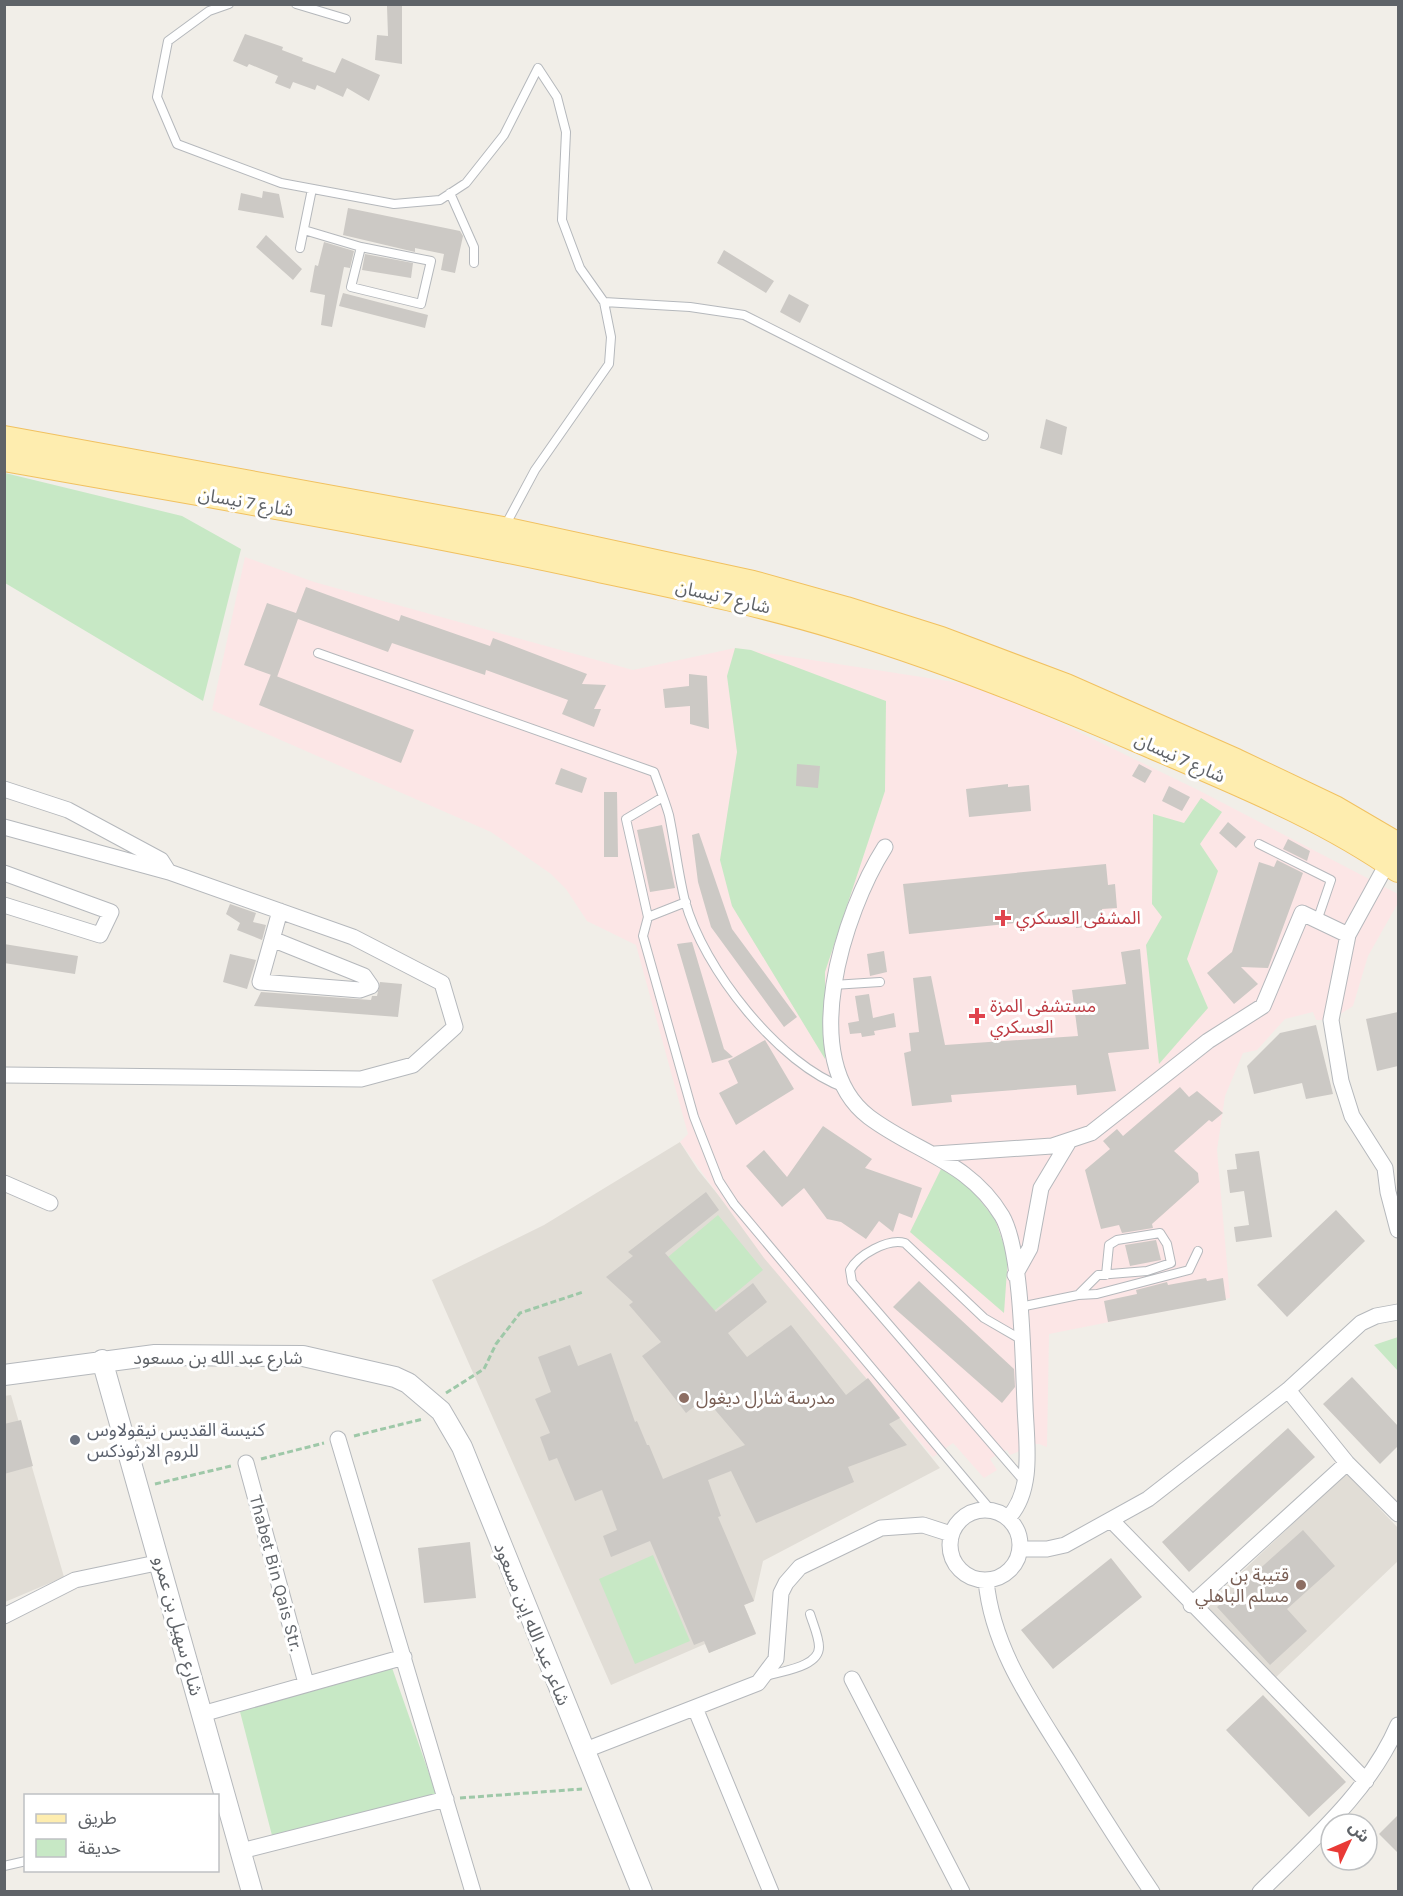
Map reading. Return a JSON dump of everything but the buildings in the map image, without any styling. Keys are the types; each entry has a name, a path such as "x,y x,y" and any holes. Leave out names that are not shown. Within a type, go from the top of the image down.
{"main road":[{"name":"شارع 7 نيسان","path":"4,438 498,538 748,602 935,658 1058,705 1228,779 1395,859"},
{"name":"شارع 7 نيسان","path":"4,459 498,538"}],"street":[{"path":"4,789 68,810 161,860 169,872"},
{"path":"4,827 8,825 169,872 353,937 442,983 455,1027 413,1065 361,1079 4,1076"},
{"path":"885,847 865,883 841,949 833,985 831,1018 835,1053 845,1088 856,1105 871,1118 967,1174 993,1202 1011,1234 1022,1340 1025,1482 1020,1503 1008,1518"},
{"path":"1395,859 1348,935 1331,1020 1341,1081 1352,1116 1392,1170 1388,1192 1398,1230"},
{"path":"4,873 111,912 100,935 4,905"},
{"path":"272,939 364,976 371,986 360,990 260,982 272,939 280,911"},
{"path":"935,1154 1037,1148 1068,1143 1101,1126 1208,1041 1263,1006 1302,913 1348,935"},
{"path":"1015,1275 1030,1248 1041,1188 1052,1165 1068,1143"},
{"path":"4,1183 50,1203"},
{"path":"1020,1549 1047,1549 1065,1545 1112,1521 1180,1476 1288,1389 1361,1323 1376,1316 1398,1312"},
{"name":"شارع عبد الله بن مسعود","path":"4,1375 102,1360 155,1355 303,1356 395,1377"},
{"name":"شارع سهيل بن عمرو","path":"102,1360 202,1714 223,1811 241,1851 252,1892"},
{"name":"شاعر عبد الله إبن مسعود","path":"395,1377 449,1422 462,1447 583,1751 642,1892"},
{"path":"1288,1389 1347,1463 1398,1514"},
{"path":"338,1439 473,1892"},
{"name":"Thabet Bin Qais Str.","path":"246,1463 306,1683"},
{"path":"1191,1605 1347,1463"},
{"path":"980,1509 990,1509 1008,1518 1020,1537 1020,1549 1012,1568 1004,1575 986,1580 964,1574 956,1566 949,1545 951,1534 962,1517 980,1509"},
{"path":"1112,1521 1191,1605 1366,1781"},
{"path":"583,1751 749,1687 765,1676 778,1649 781,1593 800,1567 881,1528 924,1525 951,1534"},
{"path":"4,1616 75,1580 161,1563"},
{"path":"986,1580 992,1618 1004,1654 1096,1807 1152,1892"},
{"path":"202,1714 404,1657"},
{"path":"852,1679 962,1892"},
{"path":"695,1708 771,1892"},
{"path":"1260,1892 1339,1813 1366,1781 1398,1725"},
{"path":"241,1851 446,1799"}],"lane":[{"path":"229,4 209,11 168,41 157,97 177,144 281,183 394,204 440,200 466,183 504,135 538,68 557,97 566,132 562,220 580,268 604,302 611,337 609,364 535,470 498,538"},
{"path":"296,4 346,20"},
{"path":"300,248 312,189"},
{"path":"450,193 474,247 474,263"},
{"path":"304,230 361,247 431,261 420,304 351,287 361,247"},
{"path":"604,302 690,307 744,315 984,436"},
{"path":"318,653 654,772 663,797 686,903 720,973 756,1021 799,1065 820,1078 845,1088"},
{"path":"663,797 626,819 648,917 643,928 645,944 694,1117 725,1192 990,1509"},
{"path":"1259,844 1331,880 1317,921"},
{"path":"648,917 686,903"},
{"path":"833,985 880,982"},
{"path":"1078,1295 1098,1275 1106,1275 1147,1271 1171,1263 1167,1244 1160,1233 1118,1240 1109,1245 1106,1275"},
{"path":"1022,1340 984,1318 905,1243 890,1242 857,1261 850,1270 852,1282 1025,1482"},
{"path":"1019,1307 1078,1295 1097,1294 1189,1270 1198,1251"},
{"path":"765,1676 809,1663 816,1656 819,1646 810,1614"},
{"path":"4,1866 24,1861"}],"path":[{"path":"139,1488 338,1439 432,1409 484,1369 496,1344 520,1313 583,1292"},
{"path":"446,1799 599,1788"}],"shaded area":[{"name":"مستشفى المزة العسكري","path":"245,557 314,582 633,670 735,648 986,687 1198,790 1398,894 1398,903 1368,956 1353,1006 1331,1020 1316,1020 1313,1012 1285,1019 1257,1050 1243,1053 1225,1096 1217,1150 1230,1298 1049,1334 1047,1447 1039,1444 1019,1444 1020,1451 1010,1455 1007,1450 1000,1453 990,1459 997,1470 984,1478 953,1443 933,1457 764,1258 680,1142 688,1134 636,945 587,921 566,889 551,874 491,832 212,710"},
{"name":"مدرسة شارل ديغول","path":"680,1142 698,1170 940,1468 763,1561 754,1601 744,1605 756,1633 709,1653 705,1644 611,1685 432,1280 544,1225"},
{"path":"11,1395 64,1577 5,1602 4,1396"},
{"name":"قتيبة بن مسلم الباهلي","path":"1346,1473 1398,1528 1398,1561 1273,1680 1204,1608"}],"green space":[{"path":"5,473 182,516 241,549 203,701 5,583"},
{"path":"735,648 751,650 886,701 885,791 825,972 825,1059 732,906 720,860 737,752 727,676"},
{"path":"1201,798 1222,812 1200,844 1218,871 1187,959 1208,1008 1159,1064 1146,945 1162,917 1152,904 1153,814 1184,823"},
{"path":"941,1169 966,1183 995,1219 1008,1257 1004,1313 910,1232"},
{"path":"718,1215 763,1270 714,1311 668,1257"},
{"path":"1398,1337 1398,1371 1374,1345"},
{"path":"653,1555 690,1641 635,1664 599,1579"},
{"path":"390,1662 438,1799 275,1847 238,1704"}],"place":[{"name":"المشفى العسكري","path":"1003,918"},
{"name":"مستشفى المزة العسكري","path":"977,1016"},
{"name":"مدرسة شارل ديغول","path":"684,1398"},
{"name":"كنيسة القديس نيقولاوس للروم الارثوذكس","path":"75,1440"},
{"name":"قتيبة بن مسلم الباهلي","path":"1301,1585"}]}
